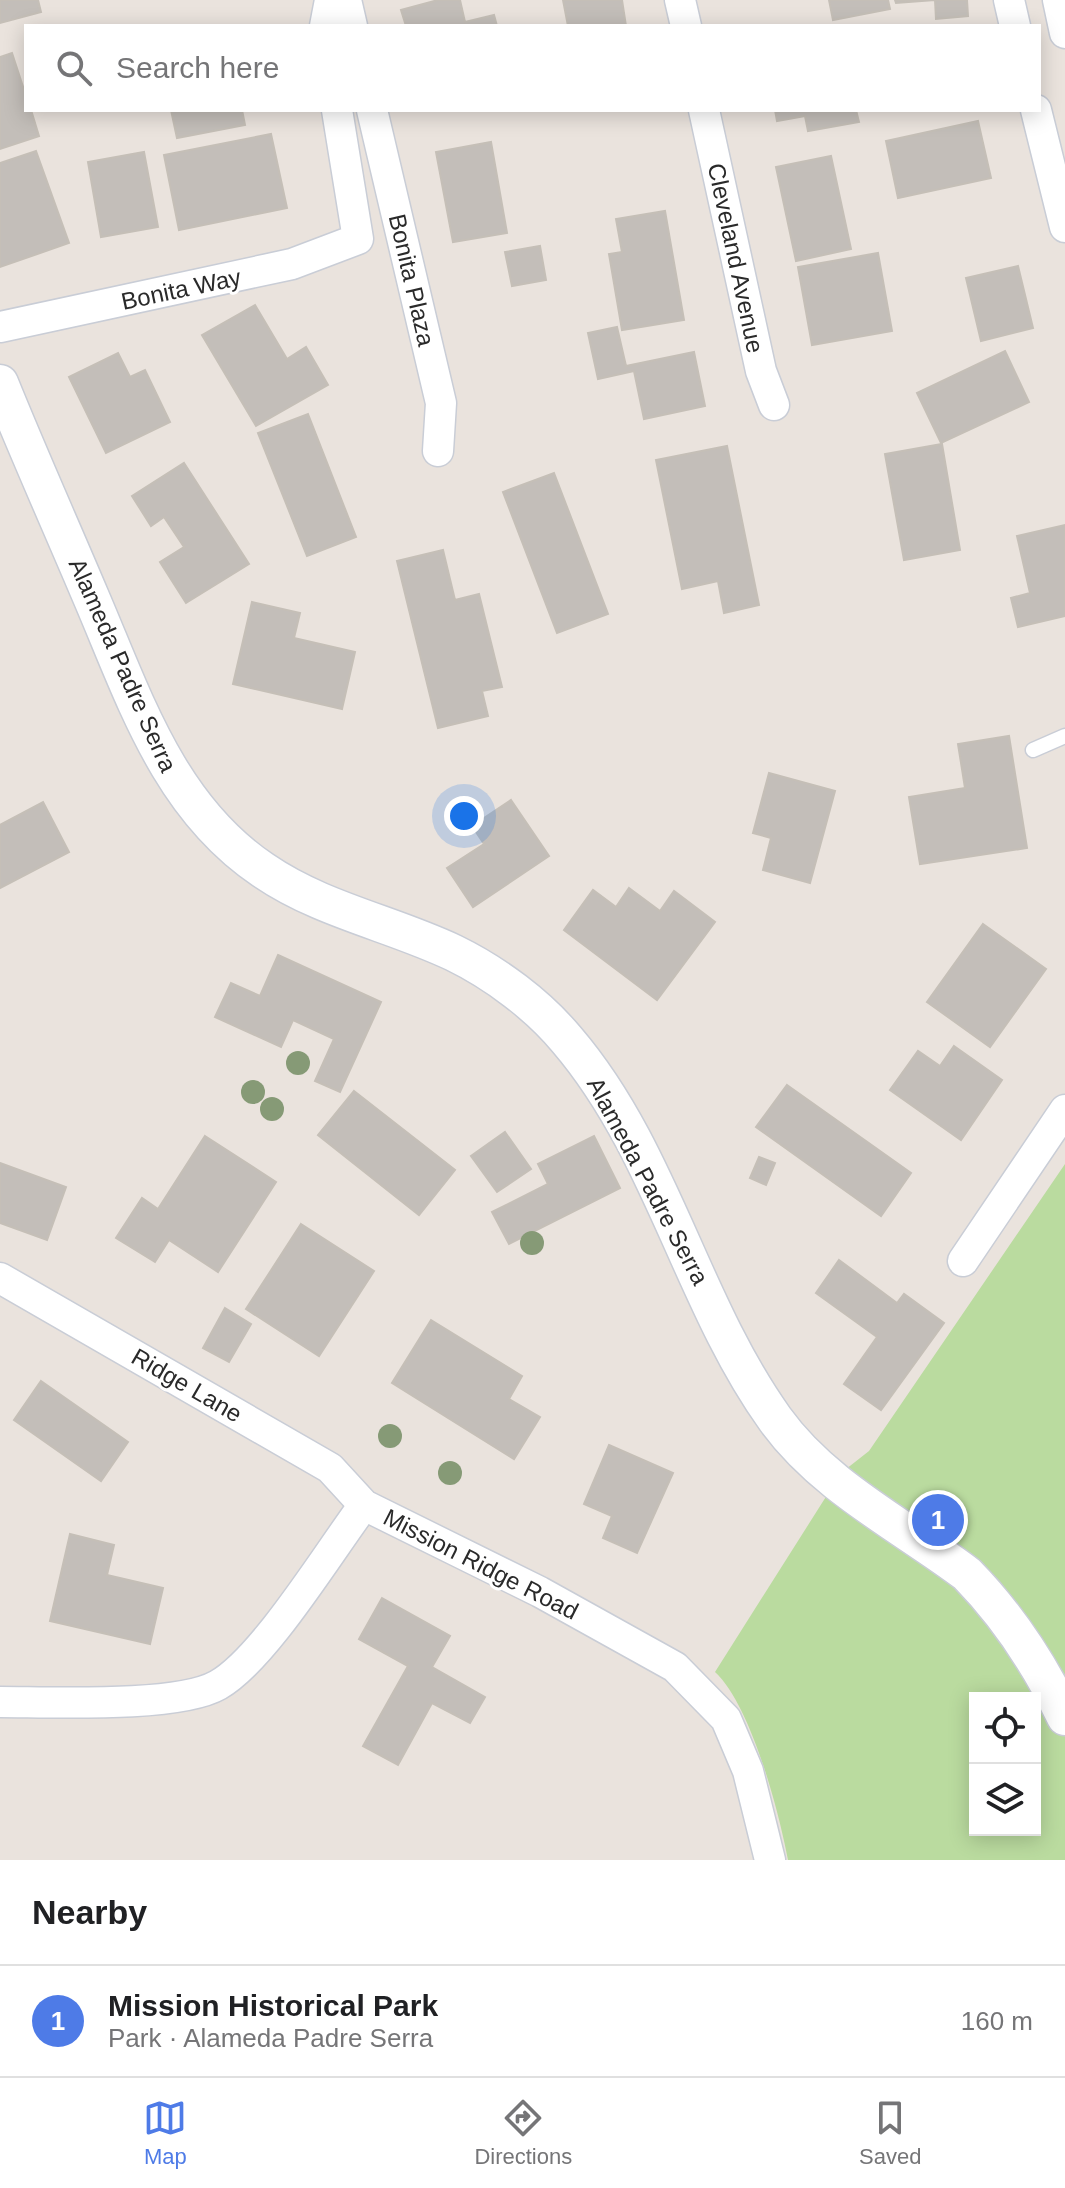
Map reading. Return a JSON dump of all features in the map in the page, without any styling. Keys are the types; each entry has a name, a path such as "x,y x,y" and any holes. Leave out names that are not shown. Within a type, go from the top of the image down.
{"street":[{"path":"325,24 330,0"},
{"path":"346,0 352,24"},
{"path":"680,0 686,24"},
{"path":"1009,0 1015,24"},
{"path":"1058,0 1065,33"},
{"name":"Bonita Way","path":"0,327 292,264 358,239 337,112"},
{"name":"Bonita Plaza","path":"372,112 441,403 438,451"},
{"name":"Cleveland Avenue","path":"704,112 761,371 774,405"},
{"path":"1036,112 1065,227"},
{"name":"Alameda Padre Serra","path":"0,383 157,749 195,807 229,843 263,871 342,910 455,954 494,977 549,1020 585,1063 623,1124 746,1374 776,1421 818,1466 955,1565 985,1593 1030,1650 1065,1717"},
{"path":"963,1261 1065,1110"},
{"name":"Ridge Lane","path":"0,1278 330,1468 364,1505"},
{"name":"Mission Ridge Road","path":"0,1702 186,1696 219,1684 247,1663 364,1505 540,1592 675,1667 726,1719 748,1771 770,1860"}],"lane":[{"path":"1033,750 1065,736"}],"green space":[{"path":"1065,1164 1065,1860 788,1860 778,1815 752,1733 728,1688 715,1672 841,1473 869,1451"}],"building":[{"path":"0,0 38,0 41,12 0,23"},
{"path":"438,0 460,0 465,22 494,15 496,24 405,24 401,10"},
{"path":"563,0 622,0 626,24 568,24"},
{"path":"829,0 888,0 890,9 833,20"},
{"path":"895,0 935,0 896,3"},
{"path":"935,0 967,0 968,16 936,19"},
{"path":"12,53 24,90 24,112 32,112 39,136 0,149 0,57"},
{"path":"171,112 242,112 245,125 177,138"},
{"path":"775,112 856,112 859,122 808,131 805,116 777,121"},
{"path":"978,121 991,178 898,198 886,141"},
{"path":"271,134 287,208 179,230 164,155"},
{"path":"491,142 507,233 453,242 436,152"},
{"path":"36,151 69,243 0,267 0,163"},
{"path":"144,152 158,227 101,237 88,162"},
{"path":"831,156 851,249 796,261 776,167"},
{"path":"665,211 684,320 622,330 609,254 622,252 616,219"},
{"path":"540,246 546,280 512,286 505,252"},
{"path":"878,253 892,331 812,345 798,267"},
{"path":"1018,266 1033,328 981,341 966,278"},
{"path":"255,305 287,359 306,347 328,385 256,426 202,335"},
{"path":"617,327 626,366 694,352 705,406 644,419 634,371 598,379 588,333"},
{"path":"1005,351 1029,402 941,443 917,393"},
{"path":"118,353 130,377 145,370 170,422 106,453 69,377"},
{"path":"308,414 356,537 307,556 258,433"},
{"path":"942,444 960,550 904,560 885,454"},
{"path":"727,446 759,605 724,613 718,581 682,589 656,460"},
{"path":"184,463 249,564 186,603 160,562 184,547 164,517 151,526 132,496"},
{"path":"554,473 608,614 557,633 503,492"},
{"path":"1065,525 1065,616 1018,627 1011,598 1030,593 1017,536"},
{"path":"443,550 455,600 479,594 502,687 482,691 488,716 438,728 397,561"},
{"path":"252,602 300,613 294,638 355,652 342,709 233,684"},
{"path":"1009,736 1027,848 920,864 909,797 965,788 958,744"},
{"path":"769,773 835,791 810,883 763,870 771,838 753,833"},
{"path":"511,800 549,856 473,907 447,868 484,844 472,826"},
{"path":"43,802 69,852 0,888 0,825"},
{"path":"629,888 660,911 674,891 715,922 657,1000 564,930 593,890 616,907"},
{"path":"983,924 1046,969 990,1047 927,1002"},
{"path":"278,955 381,1002 340,1092 315,1081 334,1039 293,1020 281,1047 215,1017 231,983 260,996"},
{"path":"954,1046 1002,1080 961,1140 890,1090 918,1051 940,1066"},
{"path":"787,1085 911,1173 881,1216 756,1127"},
{"path":"354,1091 455,1170 419,1215 318,1135"},
{"path":"505,1132 531,1169 497,1192 471,1156"},
{"path":"205,1136 276,1182 218,1272 169,1240 155,1262 116,1238 142,1198 158,1209"},
{"path":"594,1136 620,1188 509,1244 492,1212 548,1184 538,1164"},
{"path":"759,1157 775,1163 766,1185 750,1178"},
{"path":"0,1163 66,1187 47,1240 0,1223"},
{"path":"301,1224 374,1271 319,1356 246,1309"},
{"path":"839,1260 897,1303 904,1294 944,1323 881,1410 844,1384 877,1337 816,1293"},
{"path":"225,1308 251,1324 229,1362 203,1348"},
{"path":"431,1320 522,1376 509,1399 540,1417 514,1459 392,1383"},
{"path":"41,1381 128,1442 101,1481 14,1420"},
{"path":"609,1445 673,1473 637,1553 603,1538 612,1516 584,1504"},
{"path":"70,1534 114,1545 107,1575 163,1588 150,1644 50,1621"},
{"path":"382,1598 450,1636 432,1667 485,1697 470,1723 432,1703 398,1765 363,1746 408,1666 359,1639"}],"place":[{"name":"Mission Historical Park","path":"938,1520"}]}
